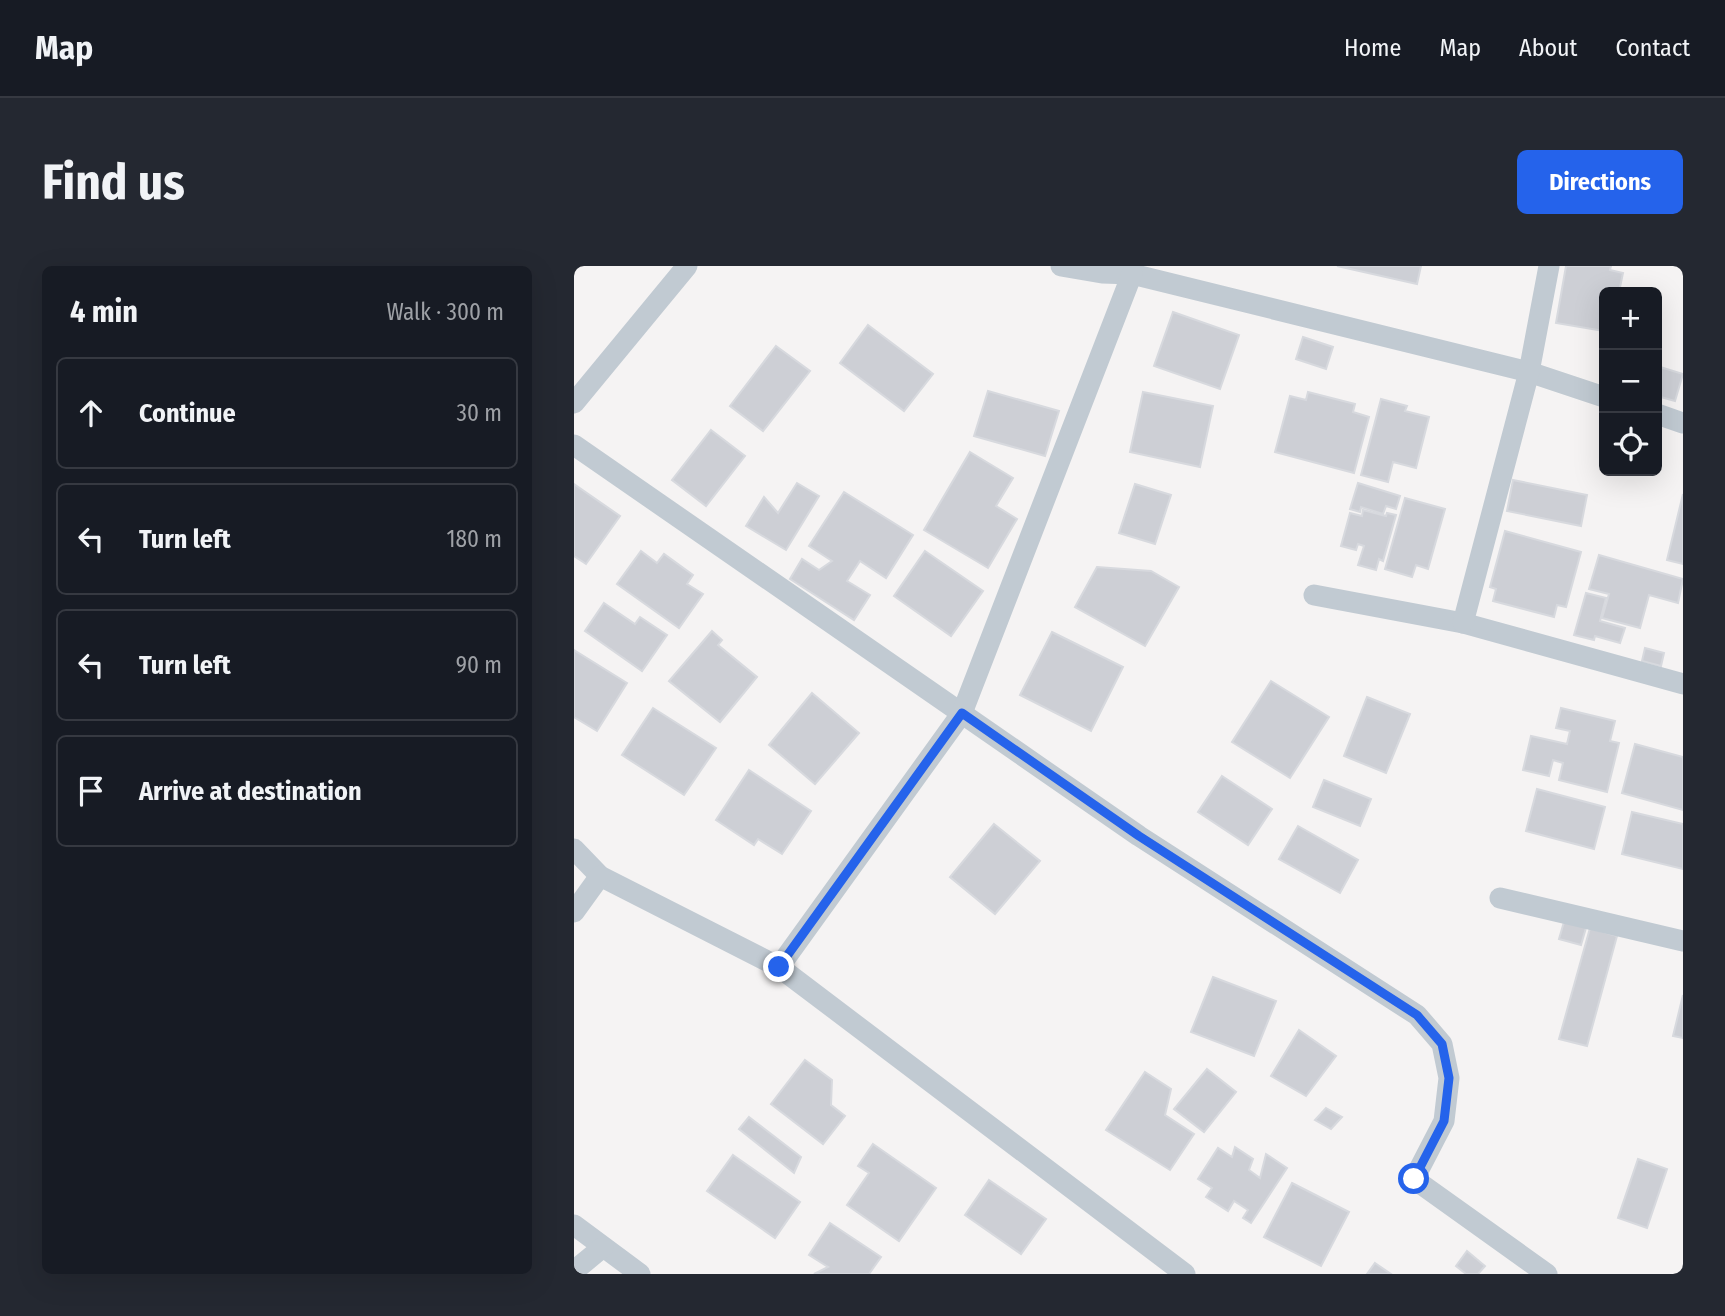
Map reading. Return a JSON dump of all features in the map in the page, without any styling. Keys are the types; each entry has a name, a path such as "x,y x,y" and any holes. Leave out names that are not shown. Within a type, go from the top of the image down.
{"street":[{"path":"574,403 687,266"},
{"path":"1062,266 1101,273 1132,274 1529,372 1599,395"},
{"path":"1463,623 1529,372 1549,266"},
{"path":"779,967 962,713 1132,274"},
{"path":"1662,416 1683,423"},
{"path":"574,445 1139,836 1417,1015 1442,1044 1449,1078 1444,1121 1414,1179 1547,1274"},
{"path":"1314,595 1463,623 1683,684"},
{"path":"574,849 600,876 779,967 1185,1274"},
{"path":"574,912 600,876"},
{"path":"1500,898 1683,941"},
{"path":"574,1225 640,1274"},
{"path":"574,1271 603,1247"}],"building":[{"path":"1337,266 1421,266 1417,284"},
{"path":"1566,266 1611,266 1610,270 1623,273 1620,287 1599,287 1599,330 1556,323"},
{"path":"1173,312 1239,335 1220,389 1154,366"},
{"path":"868,325 933,374 904,411 840,363"},
{"path":"1303,337 1333,347 1326,369 1296,359"},
{"path":"776,346 810,371 763,431 730,406"},
{"path":"1662,368 1683,374 1675,401 1662,397"},
{"path":"988,391 1059,411 1045,456 974,436"},
{"path":"1143,392 1213,406 1200,467 1130,452"},
{"path":"1308,392 1355,404 1353,412 1369,417 1354,473 1275,452 1290,396 1306,400"},
{"path":"1381,399 1407,406 1405,411 1429,417 1416,468 1393,462 1388,482 1361,475"},
{"path":"711,430 745,456 706,506 672,480"},
{"path":"970,452 1013,478 996,506 1017,519 988,568 924,530"},
{"path":"1513,480 1587,495 1581,526 1507,511"},
{"path":"797,483 819,496 786,550 746,526 764,497 778,513"},
{"path":"1358,483 1400,496 1396,509 1386,506 1383,514 1361,507 1360,512 1350,509"},
{"path":"574,484 620,516 586,564 574,556"},
{"path":"1135,484 1171,495 1155,544 1119,533"},
{"path":"844,492 913,535 886,578 860,561 847,581 870,595 854,620 790,579 802,559 819,570 832,561 809,546"},
{"path":"1683,494 1683,564 1667,560"},
{"path":"1405,498 1445,509 1428,569 1416,565 1412,577 1385,569"},
{"path":"1363,510 1386,516 1387,513 1396,515 1383,561 1379,559 1376,570 1358,565 1364,546 1358,544 1356,550 1341,546 1350,513 1362,516"},
{"path":"1505,531 1581,552 1566,607 1557,605 1554,617 1493,601 1496,589 1490,587"},
{"path":"641,551 657,563 664,554 693,575 687,584 703,594 679,628 617,584"},
{"path":"925,551 983,591 951,636 894,596"},
{"path":"1599,555 1683,579 1678,603 1649,595 1640,628 1602,618 1609,594 1589,589"},
{"path":"1097,567 1151,571 1179,587 1145,646 1075,607"},
{"path":"1586,593 1606,598 1600,621 1625,628 1620,643 1595,636 1594,640 1574,635"},
{"path":"604,603 635,624 640,617 667,635 642,671 585,631"},
{"path":"712,631 722,640 718,645 757,677 720,722 669,681"},
{"path":"1052,632 1123,667 1091,731 1020,695"},
{"path":"1645,648 1664,653 1661,666 1642,661"},
{"path":"574,650 627,683 597,731 574,717"},
{"path":"1271,681 1329,717 1290,778 1232,742"},
{"path":"812,693 859,733 815,784 769,745"},
{"path":"1367,697 1410,714 1386,773 1344,756"},
{"path":"653,708 716,748 684,795 622,755"},
{"path":"1561,708 1615,721 1610,741 1619,743 1607,792 1559,780 1563,763 1553,760 1549,776 1523,770 1531,736 1567,744 1570,731 1556,728"},
{"path":"1635,744 1683,757 1683,810 1622,793"},
{"path":"749,770 811,811 782,854 758,839 754,845 716,820"},
{"path":"1222,776 1272,809 1248,845 1198,812"},
{"path":"1324,780 1371,799 1360,826 1313,807"},
{"path":"1537,789 1605,807 1594,849 1526,831"},
{"path":"1632,812 1683,824 1683,869 1622,854"},
{"path":"994,824 1040,861 995,914 950,877"},
{"path":"1298,826 1358,860 1340,893 1279,859"},
{"path":"1566,915 1588,921 1581,945 1559,939"},
{"path":"1590,928 1617,936 1587,1046 1559,1039"},
{"path":"1213,977 1276,1001 1254,1056 1191,1032"},
{"path":"1683,995 1683,1038 1673,1036"},
{"path":"1299,1030 1336,1056 1306,1096 1271,1076"},
{"path":"805,1060 832,1080 831,1105 845,1116 823,1144 771,1104"},
{"path":"1207,1069 1236,1092 1204,1132 1174,1109"},
{"path":"1145,1072 1171,1089 1165,1115 1194,1134 1170,1170 1106,1130"},
{"path":"1326,1108 1342,1117 1331,1129 1315,1120"},
{"path":"749,1117 801,1157 794,1173 739,1129"},
{"path":"873,1144 936,1188 899,1241 847,1205 869,1173 858,1166"},
{"path":"1235,1147 1253,1159 1249,1170 1260,1178 1266,1154 1287,1168 1251,1223 1243,1218 1248,1210 1234,1201 1228,1211 1206,1197 1212,1188 1198,1179 1218,1148 1232,1157"},
{"path":"733,1155 800,1202 775,1238 707,1191"},
{"path":"1638,1159 1667,1169 1647,1228 1618,1218"},
{"path":"989,1180 1046,1219 1021,1254 965,1215"},
{"path":"1292,1183 1349,1212 1321,1266 1264,1237"},
{"path":"830,1223 881,1257 869,1274 814,1274 828,1267 809,1255"},
{"path":"1467,1251 1485,1266 1478,1274 1466,1274 1456,1266"},
{"path":"1375,1263 1391,1274 1367,1274"}],"route":[{"path":"779,967 962,713 1139,836 1417,1015 1442,1044 1449,1078 1444,1121 1414,1179"}]}
